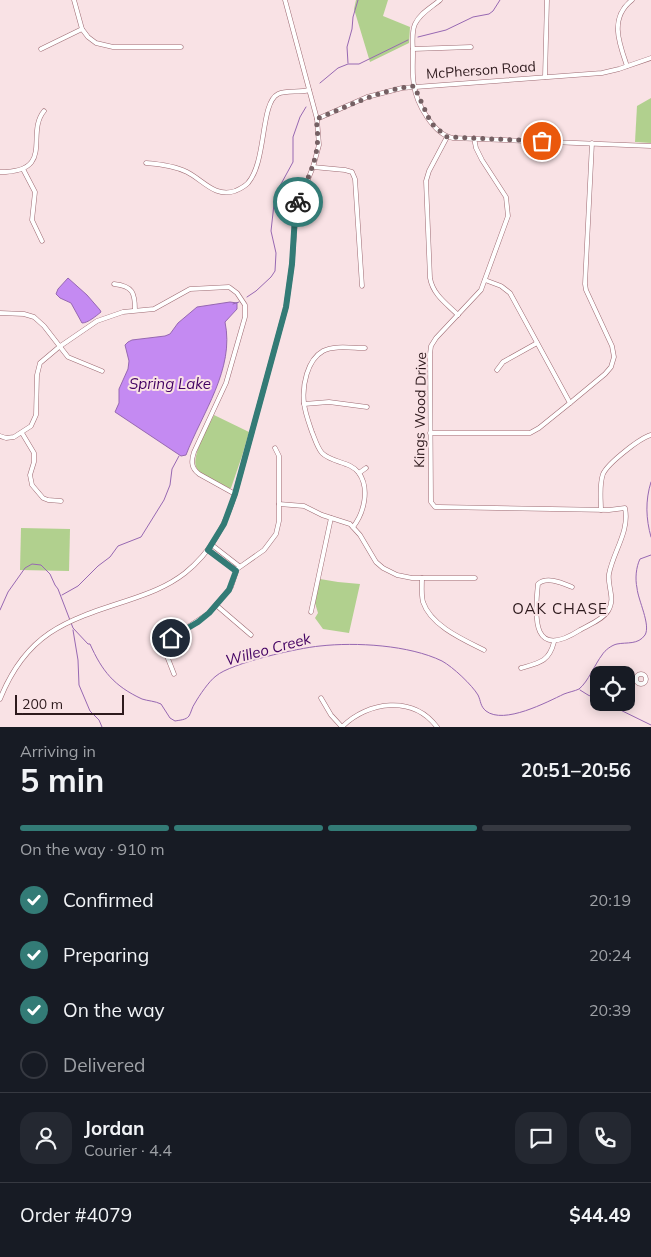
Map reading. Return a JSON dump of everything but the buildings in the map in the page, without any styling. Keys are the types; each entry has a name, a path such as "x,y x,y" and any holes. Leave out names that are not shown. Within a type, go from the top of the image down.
{"street":[{"path":"74,0 82,29 92,40 107,46 181,47"},
{"path":"0,699 5,687 23,658 39,640 53,630 80,617 166,586 185,573 208,550 226,520 235,494 286,307 292,264 296,209 313,167 318,145 316,119 285,0"},
{"path":"440,0 417,20 413,30 414,86 431,123 447,137 651,146"},
{"path":"545,77 547,0"},
{"path":"627,66 617,33 617,22 623,9 632,0"},
{"path":"41,49 82,29"},
{"path":"413,49 471,47"},
{"name":"McPherson Road","path":"316,119 378,94 414,86 602,73 651,58"},
{"path":"146,163 154,163 185,171 220,192 231,192 243,188 251,179 257,166 263,141 266,114 274,97 283,92 309,90"},
{"path":"0,172 14,172 23,169 30,163 35,155 39,120 44,111"},
{"path":"447,137 426,181 430,278 436,294 458,315"},
{"name":"Kings Wood Drive","path":"432,505 430,499 431,346 436,338 477,295 485,280 506,222 508,209 506,197 482,160 476,148 474,138"},
{"path":"430,433 530,433 570,403 608,370 614,357 612,346 588,296 585,284 592,143"},
{"path":"313,167 354,171 362,286"},
{"path":"23,169 35,192 32,220 42,241"},
{"path":"485,280 501,286 510,294 570,403"},
{"path":"114,284 125,286 131,290 135,299 135,310"},
{"path":"0,436 11,438 22,433 31,426 36,418 39,365 44,358 101,319 123,312 154,309 190,289 229,287 235,290 245,305 245,317 226,383 192,458 195,470 235,494"},
{"path":"0,313 24,314 34,317 44,326 64,354 71,360 102,371"},
{"path":"497,370 503,362 538,343"},
{"path":"353,527 361,515 364,506 363,486 359,473 331,459 317,445 304,404 304,390 312,361 318,355 332,349 365,348"},
{"path":"304,404 329,402 366,407"},
{"path":"22,433 34,453 34,462 30,476 32,485 42,498 61,501"},
{"path":"600,510 601,479 605,471 640,440 651,436"},
{"path":"174,674 165,650 168,640 204,618 231,587 239,566 264,550 272,542 278,528 279,504 279,456 275,448"},
{"path":"359,473 366,468"},
{"path":"279,504 300,505 344,521 360,535 372,556 383,568 404,577 475,578"},
{"path":"428,508 432,505 439,507 600,510 625,508 626,522 609,573 612,601 609,610 601,618 568,638 554,642 544,637 538,627 538,581 553,581 572,588"},
{"path":"311,612 332,518"},
{"path":"212,545 239,566"},
{"path":"208,550 236,571"},
{"path":"422,578 424,602 435,618 454,635 484,650"},
{"path":"216,605 251,635"},
{"path":"521,668 547,658 554,642"},
{"path":"646,679 651,679"},
{"path":"0,685 5,687"},
{"path":"320,698 331,715 342,727 368,709 394,705 416,710 429,718 437,727"}],"green space":[{"path":"356,0 388,0 383,16 410,27 409,43 370,62 354,9"},
{"path":"651,98 651,143 635,142 637,106"},
{"path":"214,415 249,432 231,488 204,475 198,470 196,465 197,451"},
{"path":"21,528 70,529 69,571 20,570"},
{"path":"320,579 360,584 349,633 323,629 315,618 318,613 315,603"}],"water":[{"path":"68,278 87,295 101,312 87,322 82,323 71,303 56,294"},
{"name":"Spring Lake","path":"230,302 237,303 237,309 225,322 227,339 221,374 186,455 181,456 115,412 119,403 119,389 128,369 129,361 125,345 132,340 170,334 178,323 197,307"}],"waterway":[{"path":"348,63 347,47 358,0"},
{"path":"418,37 446,30 473,17 489,14 500,0"},
{"path":"320,83 338,68 348,64 359,64 408,40"},
{"path":"247,297 256,291 275,271 276,253 271,231 275,195 293,162 293,137 300,117 306,107"},
{"path":"233,304 239,302"},
{"path":"62,595 78,586 110,557 118,546 141,537 164,500 170,485 172,469 179,456"},
{"path":"651,482 647,510 651,537"},
{"name":"Willeo Creek","path":"0,610 8,592 25,568 32,564 41,565 50,574 58,589 73,628 90,644 99,662 110,677 132,694 161,704 170,718 175,721 188,717 207,685 216,676 235,666 297,650 350,644 398,648 414,651 442,661 471,686 486,711 494,715 503,715 525,711 579,689 603,653 615,645 636,642 645,635 646,625 638,593 636,573 640,559 651,555"},
{"path":"73,630 78,660 79,685 90,711 99,720 102,727"},
{"path":"580,690 590,696"},
{"path":"622,711 651,725"}],"way so far":[{"path":"298,202 318,151 319,137 316,119 367,97 388,91 414,86 431,123 447,137 542,141"}],"district":[{"name":"OAK CHASE","path":"560,608"}],"route":[{"path":"171,638 209,613 229,590 236,571 208,550 224,524 235,494 286,307 298,202"}]}
